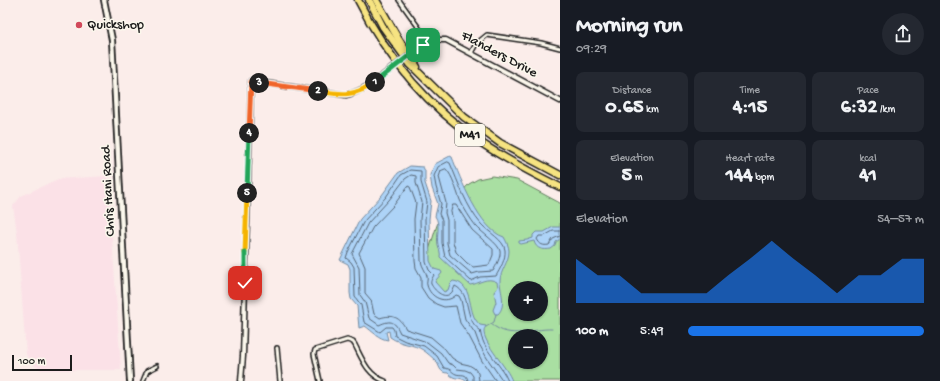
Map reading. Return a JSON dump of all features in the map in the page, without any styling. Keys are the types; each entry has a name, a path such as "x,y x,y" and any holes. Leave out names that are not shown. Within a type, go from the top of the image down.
{"highway":[{"name":"M41","path":"358,0 368,19 396,62 426,97 483,144 560,187"},
{"name":"M41","path":"369,0 394,44 410,64 449,103 476,127 513,150 560,175"},
{"path":"376,0 399,40 424,77"}],"main road":[{"name":"Chris Hani Road","path":"105,1 112,40 130,381"}],"street":[{"path":"399,0 429,42"},
{"path":"471,53 476,44 487,35 541,43 560,48"},
{"name":"Flanders Drive","path":"241,381 251,81 346,94 360,91 368,87 418,49 429,42 440,39 452,42 560,101"},
{"path":"320,381 314,354 315,350 347,340 355,345 367,369 378,378 385,381"},
{"path":"277,348 280,381"},
{"path":"142,381 147,371 157,366"}],"shaded area":[{"path":"108,176 121,370 41,370 30,362 26,354 17,233 13,206 21,196 58,179"}],"green space":[{"path":"492,176 517,180 560,203 560,381 468,381 423,269 440,217 469,184 478,179"}],"water":[{"path":"450,156 452,157 466,190 479,214 495,232 504,237 508,245 509,255 500,277 503,302 501,310 498,314 495,314 493,310 496,302 494,292 498,287 497,282 493,280 486,280 470,285 440,257 438,245 438,223 435,216 438,204 432,188 430,175 435,164"},
{"path":"410,166 423,167 425,171 425,183 431,201 429,219 430,261 434,269 441,271 442,273 435,282 444,292 448,290 453,281 463,285 468,294 474,317 480,325 486,326 484,331 487,342 506,369 512,381 466,381 455,378 448,373 441,371 436,361 423,350 394,340 390,337 389,331 386,332 388,340 379,336 365,326 359,328 357,306 351,299 350,293 350,269 348,264 340,260 360,219 382,195 398,173"},
{"path":"553,227 560,227 560,239 551,249 538,248 534,241 521,244 519,243 519,241 533,238 533,235 536,232 544,232"}],"waterway":[{"path":"486,327 494,322 496,314"},
{"path":"491,324 506,332 514,333 552,329"}],"place":[{"name":"Quickshop","path":"79,25"}],"route":[{"path":"245,283 251,81 338,94 353,93 368,87 423,45"}]}
